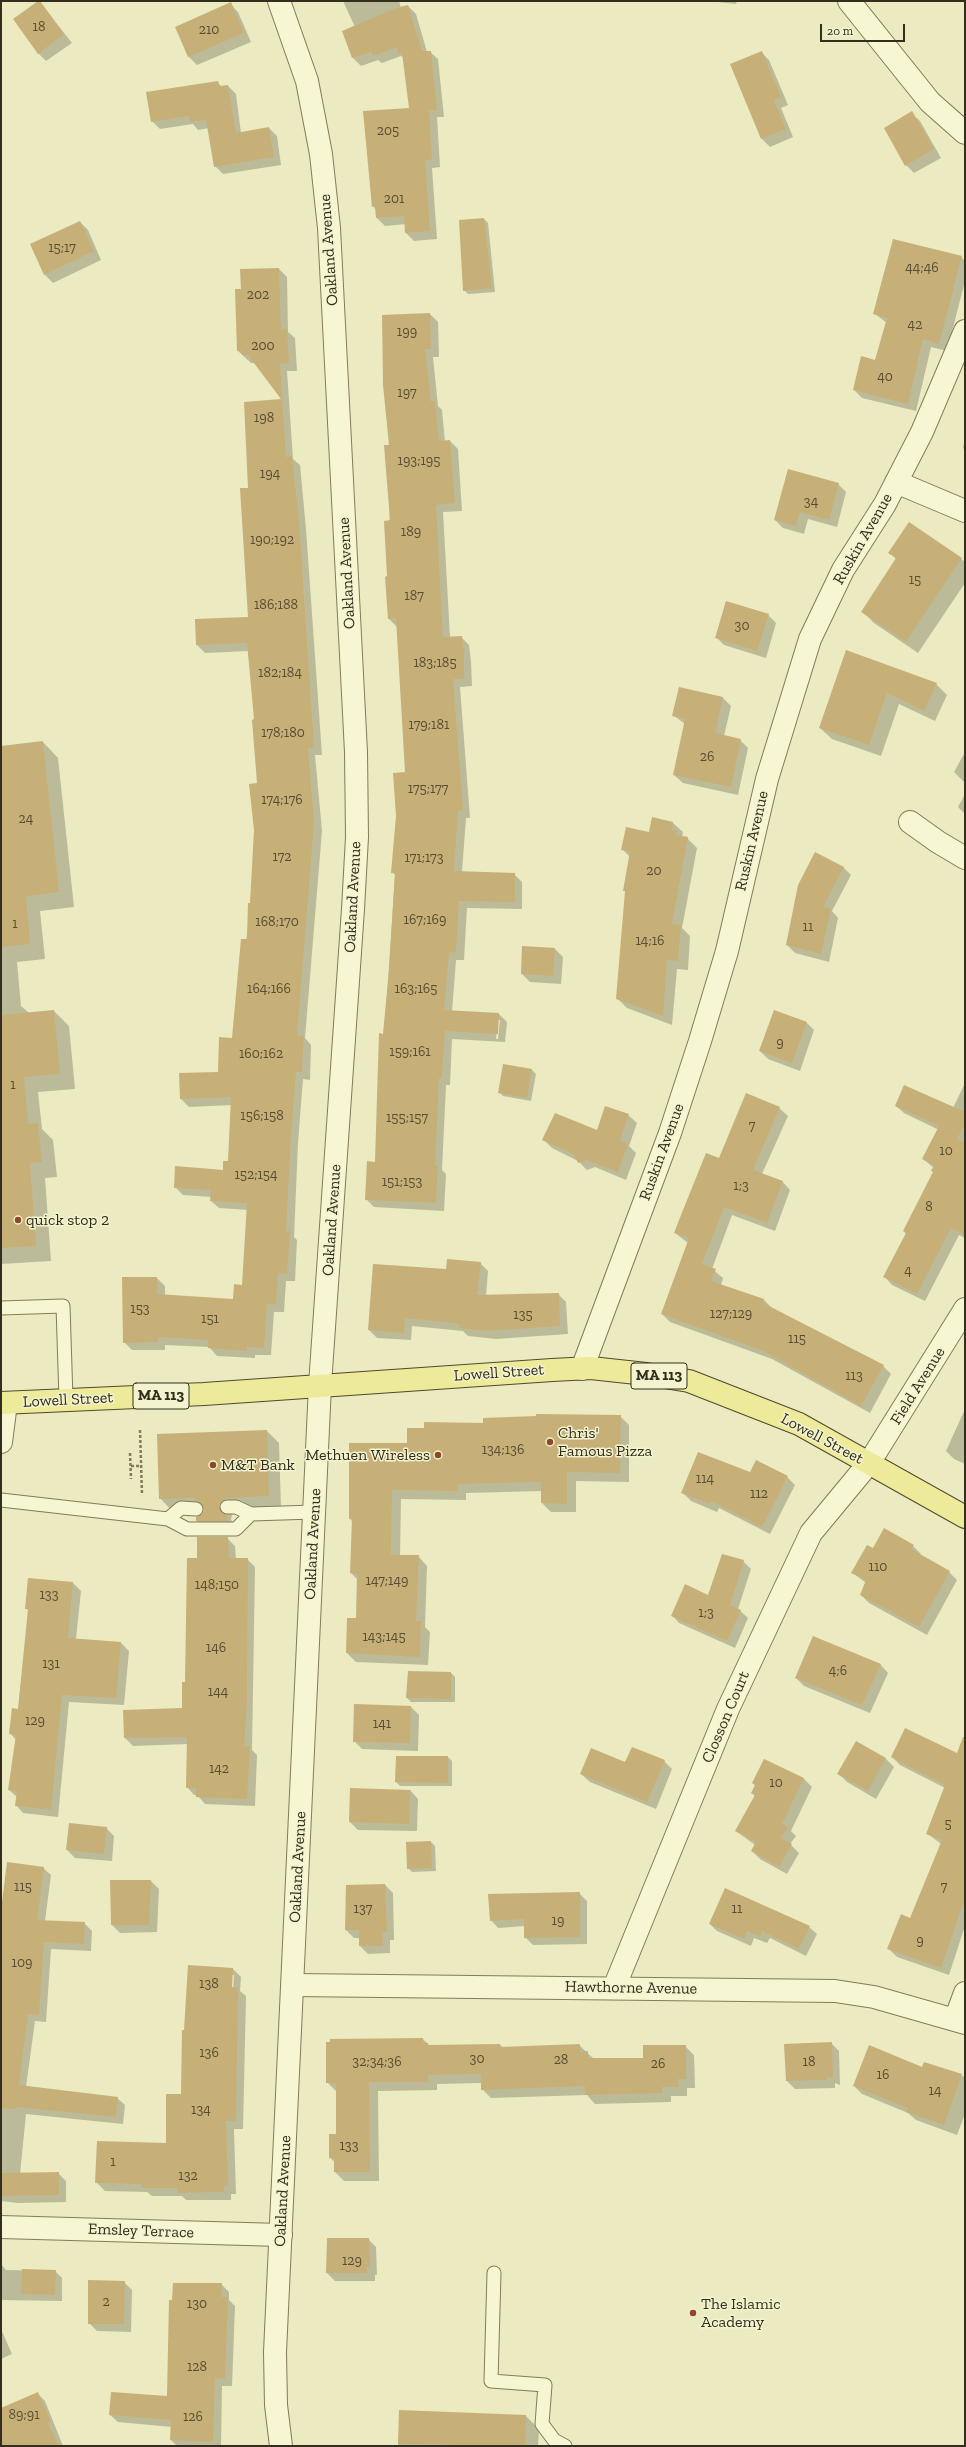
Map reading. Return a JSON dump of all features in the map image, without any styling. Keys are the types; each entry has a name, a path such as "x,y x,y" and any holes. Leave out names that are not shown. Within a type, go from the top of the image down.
{"main road":[{"name":"Lowell Street","path":"3,1403 204,1394 320,1385 582,1369 646,1374 689,1381 799,1424 965,1517"}],"street":[{"name":"Oakland Avenue","path":"279,1 308,81 321,154 328,220 356,752 356,836 353,909 320,1385 275,2352 276,2406 281,2446"},
{"path":"849,1 930,102 965,133"},
{"name":"Ruskin Avenue","path":"582,1369 670,1133 698,1048 727,952 767,779 810,639 844,570 896,482 922,432 965,332"},
{"path":"896,482 965,512"},
{"path":"910,822 938,842 965,858"},
{"name":"Field Avenue","path":"869,1463 965,1309"},
{"path":"1,1442 3,1403"},
{"name":"Closson Court","path":"614,1988 728,1709 811,1533 869,1463"},
{"name":"Hawthorne Avenue","path":"293,1985 834,1991 874,1997 960,2022"},
{"path":"960,2022 965,1994"},
{"name":"Emsley Terrace","path":"1,2227 281,2235"}],"lane":[{"path":"1,1308 63,1306 66,1399"},
{"path":"1,1500 168,1519 187,1529 236,1529 251,1514"},
{"path":"227,1507 236,1507 251,1514 314,1512"},
{"path":"168,1519 180,1508 196,1509"},
{"path":"494,2273 491,2381 545,2385 542,2424 554,2440 565,2446"}],"path":[{"path":"140,1430 142,1494"},
{"path":"130,1453 131,1479"},
{"path":"131,1466 141,1466"}],"building":[{"path":"40,1 64,34 38,54 13,19"},
{"path":"231,2 244,33 188,57 175,27"},
{"path":"408,5 422,51 431,51 437,110 429,110 432,160 425,160 430,231 405,233 404,216 376,218 375,206 372,207 363,111 409,108 402,53 398,54 397,47 373,56 371,52 352,58 342,31 396,8"},
{"path":"762,51 781,97 774,100 786,129 761,139 730,64"},
{"path":"218,81 220,86 228,85 236,133 269,127 274,157 214,167 206,120 190,122 189,116 151,122 146,92"},
{"path":"912,111 934,149 905,166 884,128"},
{"path":"484,218 492,288 463,291 459,220"},
{"path":"80,221 94,251 44,275 30,244"},
{"path":"893,239 962,256 939,344 923,339 908,404 853,390 861,356 875,360 887,318 873,314"},
{"path":"279,268 281,330 287,329 289,363 280,364 286,457 292,456 299,520 314,747 308,748 314,823 297,1036 304,1036 302,1072 296,1072 291,1135 286,1231 290,1231 287,1274 278,1273 276,1305 267,1304 264,1348 247,1347 247,1351 208,1348 208,1340 158,1337 158,1342 123,1343 122,1277 157,1277 157,1294 233,1299 234,1284 242,1285 247,1203 210,1201 211,1190 174,1188 175,1166 223,1170 223,1161 228,1161 231,1097 180,1099 179,1073 218,1072 219,1037 232,1038 241,939 247,939 248,903 250,903 254,830 249,784 257,783 252,720 254,719 247,643 196,645 195,619 248,617 240,488 248,488 244,402 281,399 248,355 242,355 242,351 237,351 235,289 241,289 240,269"},
{"path":"430,313 431,349 425,349 431,402 435,401 439,441 450,440 455,503 436,505 443,637 462,636 464,653 464,679 453,679 463,810 458,811 454,871 515,873 515,902 459,901 456,953 449,952 444,1010 499,1013 498,1034 445,1031 442,1078 439,1078 435,1165 438,1165 436,1203 365,1200 367,1161 375,1162 379,1033 383,1034 389,970 395,873 391,873 396,816 393,773 405,772 396,618 388,619 385,577 387,576 384,521 390,520 384,445 389,445 383,385 382,315"},
{"path":"788,469 839,483 829,520 800,512 796,526 774,520"},
{"path":"909,522 962,558 906,642 861,612 896,558 888,553"},
{"path":"726,601 769,614 757,651 715,638"},
{"path":"846,650 937,683 924,711 887,693 869,745 819,728"},
{"path":"679,687 723,697 715,733 741,739 731,787 673,775 685,719 672,716"},
{"path":"43,741 59,892 26,896 30,944 1,947 1,746"},
{"path":"652,817 673,822 672,830 677,831 676,835 688,837 672,924 681,925 678,961 667,960 663,1016 616,999 625,891 623,891 630,851 621,850 626,827 649,832"},
{"path":"815,852 844,867 823,907 831,908 821,954 786,945 798,885"},
{"path":"522,946 555,948 553,976 521,974"},
{"path":"54,1010 60,1074 24,1077 28,1124 38,1123 42,1162 30,1163 36,1246 1,1248 1,1015"},
{"path":"774,1010 807,1022 792,1063 759,1051"},
{"path":"503,1064 532,1069 527,1098 498,1093"},
{"path":"904,1085 965,1112 965,1124 957,1139 965,1143 965,1235 951,1228 917,1294 883,1277 906,1233 903,1231 933,1172 931,1171 934,1165 922,1159 939,1126 895,1106"},
{"path":"746,1093 780,1107 753,1170 783,1181 767,1223 724,1207 702,1264 716,1269 711,1281 764,1299 763,1303 884,1365 861,1406 763,1351 661,1314 689,1238 674,1233 706,1153 719,1158"},
{"path":"605,1106 629,1114 620,1141 628,1144 618,1172 586,1160 578,1163 574,1155 542,1140 555,1113 597,1130"},
{"path":"447,1259 481,1262 477,1295 559,1293 560,1326 487,1331 459,1328 460,1324 405,1318 404,1333 368,1330 373,1264 446,1269"},
{"path":"536,1414 621,1415 620,1473 567,1472 567,1504 541,1503 541,1482 458,1484 457,1491 392,1490 391,1555 419,1555 416,1621 421,1621 420,1657 346,1653 347,1618 356,1618 357,1574 350,1573 352,1519 349,1519 349,1443 407,1443 407,1428 424,1428 424,1422 483,1423 483,1418 536,1416"},
{"name":"M&T Bank","path":"267,1430 269,1496 226,1498 220,1503 219,1507 223,1514 227,1515 227,1521 196,1521 196,1517 202,1514 204,1509 201,1503 195,1501 195,1498 159,1499 157,1434"},
{"path":"698,1452 750,1472 756,1460 788,1476 762,1527 711,1501 709,1504 681,1493"},
{"path":"884,1528 914,1545 911,1549 950,1571 919,1627 860,1595 866,1580 851,1573 867,1545 873,1548"},
{"path":"197,1537 228,1537 229,1558 248,1558 247,1700 244,1746 250,1746 247,1799 196,1797 196,1788 186,1788 187,1737 124,1738 123,1710 182,1708 182,1682 185,1682 187,1558 197,1558"},
{"path":"722,1554 744,1560 730,1605 741,1610 727,1641 671,1616 685,1584 708,1595"},
{"path":"28,1578 73,1582 68,1638 121,1642 116,1698 62,1695 51,1810 15,1806 17,1791 8,1790 16,1735 9,1734 12,1708 18,1709 28,1609 25,1609"},
{"path":"813,1636 881,1664 862,1705 795,1678"},
{"path":"408,1671 451,1672 451,1699 406,1698"},
{"path":"354,1704 411,1706 410,1743 353,1742"},
{"path":"905,1728 957,1753 963,1737 965,1737 965,1898 941,1968 887,1949 901,1914 910,1918 942,1840 926,1834 945,1785 891,1757"},
{"path":"856,1741 886,1758 868,1791 837,1774"},
{"path":"632,1747 665,1760 647,1802 580,1774 591,1748 625,1762"},
{"path":"396,1756 448,1756 448,1783 395,1782"},
{"path":"764,1759 804,1778 782,1824 788,1827 781,1838 792,1844 779,1867 751,1851 756,1842 735,1831 755,1795 751,1793 755,1785 752,1783"},
{"path":"350,1788 410,1790 409,1824 349,1822"},
{"path":"69,1823 107,1827 104,1854 66,1850"},
{"path":"431,1841 432,1868 407,1869 406,1842"},
{"path":"7,1862 44,1867 37,1920 85,1922 84,1944 44,1942 39,2015 28,2014 19,2085 118,2097 116,2117 16,2107 16,2109 1,2108 1,1910"},
{"path":"110,1880 151,1880 149,1925 111,1925"},
{"path":"385,1884 387,1932 382,1932 383,1946 359,1946 359,1930 345,1930 346,1885"},
{"path":"725,1888 810,1926 799,1949 762,1931 760,1937 747,1931 744,1939 709,1924"},
{"path":"580,1892 580,1937 524,1938 524,1919 490,1921 488,1894"},
{"path":"188,1965 233,1968 232,1987 238,1987 236,2121 226,2121 228,2186 224,2186 224,2192 177,2193 177,2188 142,2188 142,2184 95,2183 97,2141 166,2143 166,2094 181,2094 182,2030 184,2030"},
{"path":"423,2038 423,2043 428,2043 428,2045 500,2044 500,2047 580,2044 580,2052 588,2051 588,2058 643,2058 643,2045 686,2045 686,2079 678,2079 679,2087 662,2087 662,2093 585,2095 585,2086 481,2090 481,2074 428,2075 428,2082 369,2082 370,2172 334,2172 334,2158 329,2158 329,2134 336,2134 336,2083 326,2083 326,2042 330,2042 330,2039"},
{"path":"832,2042 833,2078 827,2076 827,2080 786,2081 784,2044"},
{"path":"869,2045 922,2067 924,2062 962,2074 944,2125 906,2112 908,2108 853,2086"},
{"path":"59,2172 59,2195 1,2196 1,2173"},
{"path":"327,2238 369,2238 370,2267 367,2267 367,2273 326,2273"},
{"path":"22,2269 56,2270 55,2295 21,2294"},
{"path":"88,2280 125,2281 124,2324 88,2324"},
{"path":"173,2283 222,2283 221,2297 228,2297 225,2379 215,2378 213,2442 170,2440 171,2420 109,2415 111,2392 167,2396 169,2300 172,2300"},
{"path":"38,2392 51,2422 48,2423 59,2446 1,2446 1,2408"},
{"path":"399,2410 526,2415 525,2446 398,2444"}],"place":[{"name":"quick stop 2","path":"18,1220"},
{"name":"Chris' Famous Pizza","path":"550,1442"},
{"name":"Methuen Wireless","path":"438,1455"},
{"name":"M&T Bank","path":"213,1465"},
{"name":"The Islamic Academy","path":"693,2313"}]}
